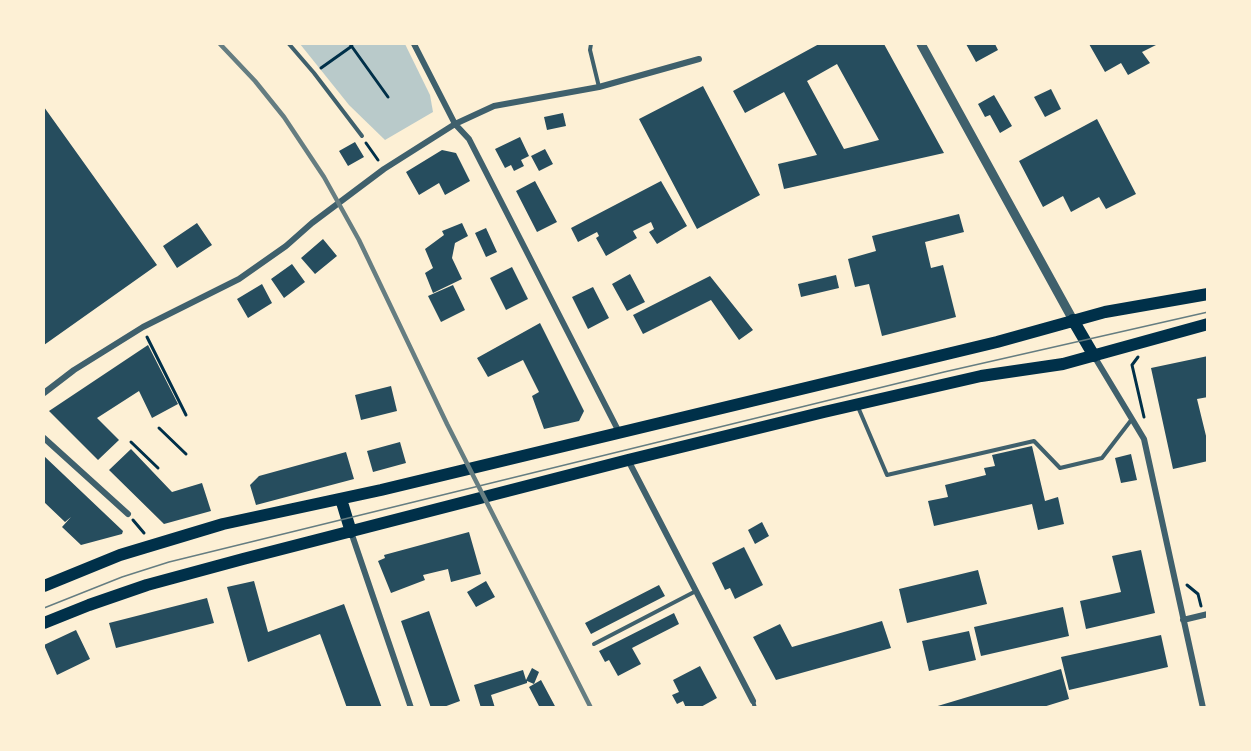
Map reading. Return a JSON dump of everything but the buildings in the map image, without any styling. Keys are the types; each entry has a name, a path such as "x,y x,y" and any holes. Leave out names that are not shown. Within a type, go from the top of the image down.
{"main road":[{"path":"44,586 87,567 153,544 223,525 341,499 997,342 1105,312 1208,294"},
{"path":"1073,320 1094,356"},
{"path":"44,623 147,585 628,460 981,376 1063,364 1208,324"},
{"path":"341,499 351,532"}],"street":[{"path":"414,44 455,124 470,139 619,433"},
{"path":"921,44 1073,320"},
{"path":"44,393 74,370 142,327 239,279 286,246 312,223 384,169 455,124 494,106 599,87 699,59"},
{"path":"1094,356 1144,439 1203,708"},
{"path":"44,438 128,514"},
{"path":"628,460 754,705"},
{"path":"351,532 411,708"},
{"path":"1183,620 1208,614"}],"lane":[{"path":"289,44 362,136"},
{"path":"591,44 590,50 599,87"},
{"path":"857,404 887,475 1034,441 1060,468 1102,458 1131,419"},
{"path":"594,644 696,591"}],"path":[{"path":"314,73 351,45 388,97"},
{"path":"362,136 384,169"},
{"path":"142,327 186,415"},
{"path":"1140,355 1132,365 1145,422"},
{"path":"159,428 186,454"},
{"path":"131,442 158,468"},
{"path":"128,514 153,544"}],"shaded area":[{"path":"300,44 405,44 430,95 433,112 385,140 349,105"}],"tram line":[{"path":"44,608 122,577 169,562 944,372 1208,312"}],"railway":[{"path":"220,44 255,81 284,117 324,177 359,240 447,424 591,708"}]}
